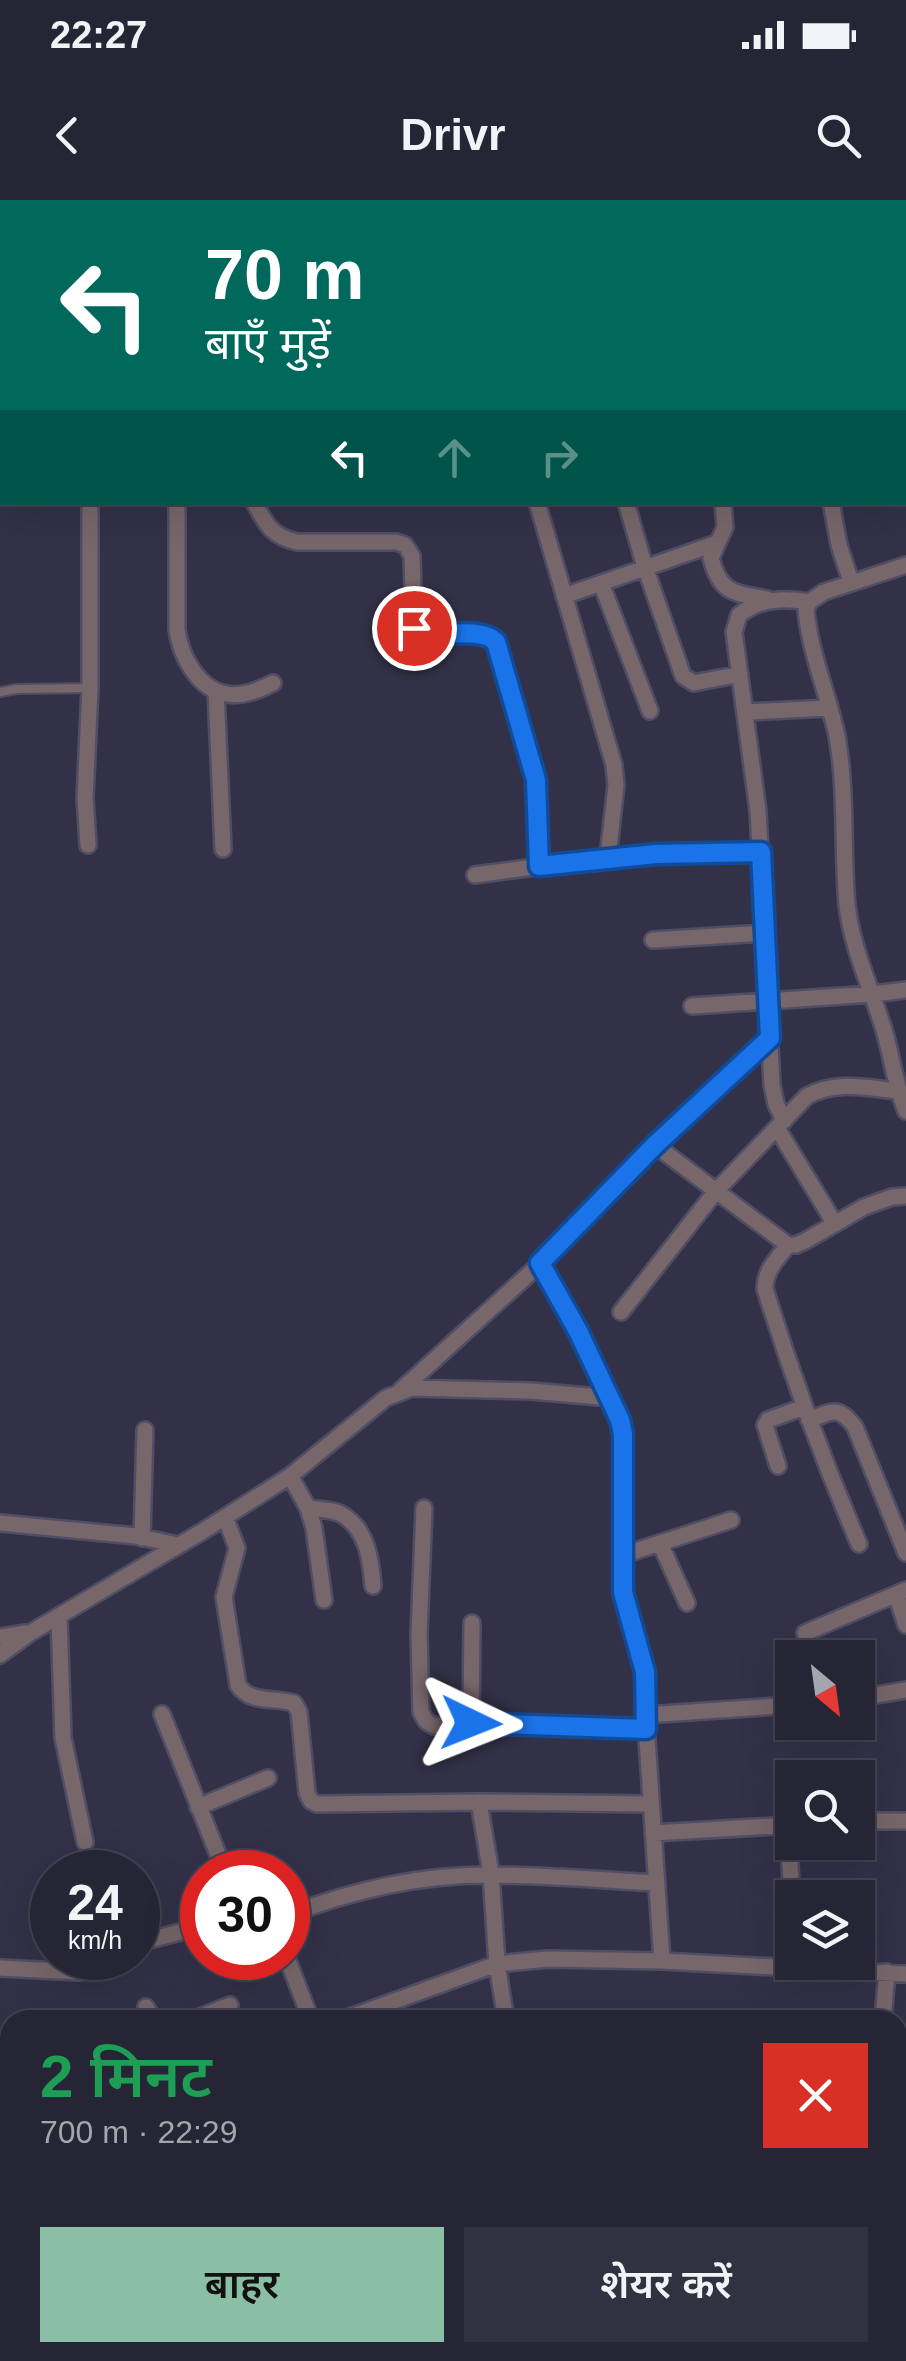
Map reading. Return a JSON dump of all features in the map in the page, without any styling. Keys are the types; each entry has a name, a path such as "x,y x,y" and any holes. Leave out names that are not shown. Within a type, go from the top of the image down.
{"street":[{"path":"88,845 90,505"},
{"path":"177,505 179,645 193,670 216,691 244,694 273,683"},
{"path":"256,505 272,532 283,539 405,544 412,556 414,628 418,634 481,634 492,638 499,649 536,780 539,866"},
{"path":"538,505 614,765 616,785 608,857"},
{"path":"627,505 683,676 694,683 740,674"},
{"path":"723,505 724,528 712,552 712,564 724,588 772,600 809,602"},
{"path":"832,505 851,582"},
{"path":"564,596 717,543"},
{"path":"906,564 815,596 806,610 837,737 852,934 906,1111"},
{"path":"601,583 650,711"},
{"path":"772,600 739,615 734,632 761,852 773,1094 780,1124 834,1224"},
{"path":"216,691 223,850"},
{"path":"746,712 829,708"},
{"path":"475,875 608,857 761,852"},
{"path":"653,940 764,933"},
{"path":"692,1006 906,990"},
{"path":"0,1655 290,1476 399,1392 540,1263 655,1145 770,1038"},
{"path":"621,1312 716,1191 807,1096 841,1085 898,1091"},
{"path":"655,1145 788,1245 805,1242 882,1200 906,1196"},
{"path":"788,1245 769,1268 766,1289 807,1414 859,1544"},
{"path":"540,1263 611,1398 623,1434 623,1592 645,1672 662,1961"},
{"path":"399,1392 412,1388 531,1391 611,1398"},
{"path":"778,1466 764,1425 768,1420 839,1411 845,1414 855,1427 906,1553"},
{"path":"142,1538 145,1430"},
{"path":"290,1476 314,1528 324,1600"},
{"path":"308,1508 334,1512 354,1526 367,1546 372,1586"},
{"path":"424,1508 419,1634 421,1712 434,1726 646,1722 775,1707"},
{"path":"225,1517 237,1548 224,1598 238,1685 251,1698 294,1703 299,1712 306,1793 310,1800 317,1804 652,1804"},
{"path":"623,1555 731,1520"},
{"path":"0,1523 142,1538 178,1546"},
{"path":"660,1543 687,1603"},
{"path":"806,1632 901,1592 906,1625"},
{"path":"59,1616 63,1738 86,1842"},
{"path":"471,1723 472,1624"},
{"path":"0,1636 30,1633"},
{"path":"875,1695 906,1690"},
{"path":"162,1714 216,1850"},
{"path":"198,1808 268,1778"},
{"path":"479,1802 491,1874 504,2010"},
{"path":"875,1821 906,1821"},
{"path":"654,1833 775,1826"},
{"path":"310,1906 400,1882 491,1874 657,1883"},
{"path":"370,2010 497,1964 571,1958 906,1974"},
{"path":"0,1968 30,1970"},
{"path":"884,2010 886,1972"},
{"path":"296,1980 307,2010"},
{"path":"216,2010 230,2004"}],"lane":[{"path":"0,692 17,688 90,688"}],"route":[{"path":"414,628 423,636 487,634 496,642 536,780 539,866 608,857 761,852 770,1038 655,1145 540,1263 620,1420 623,1592 645,1672 646,1729 471,1723"}]}
